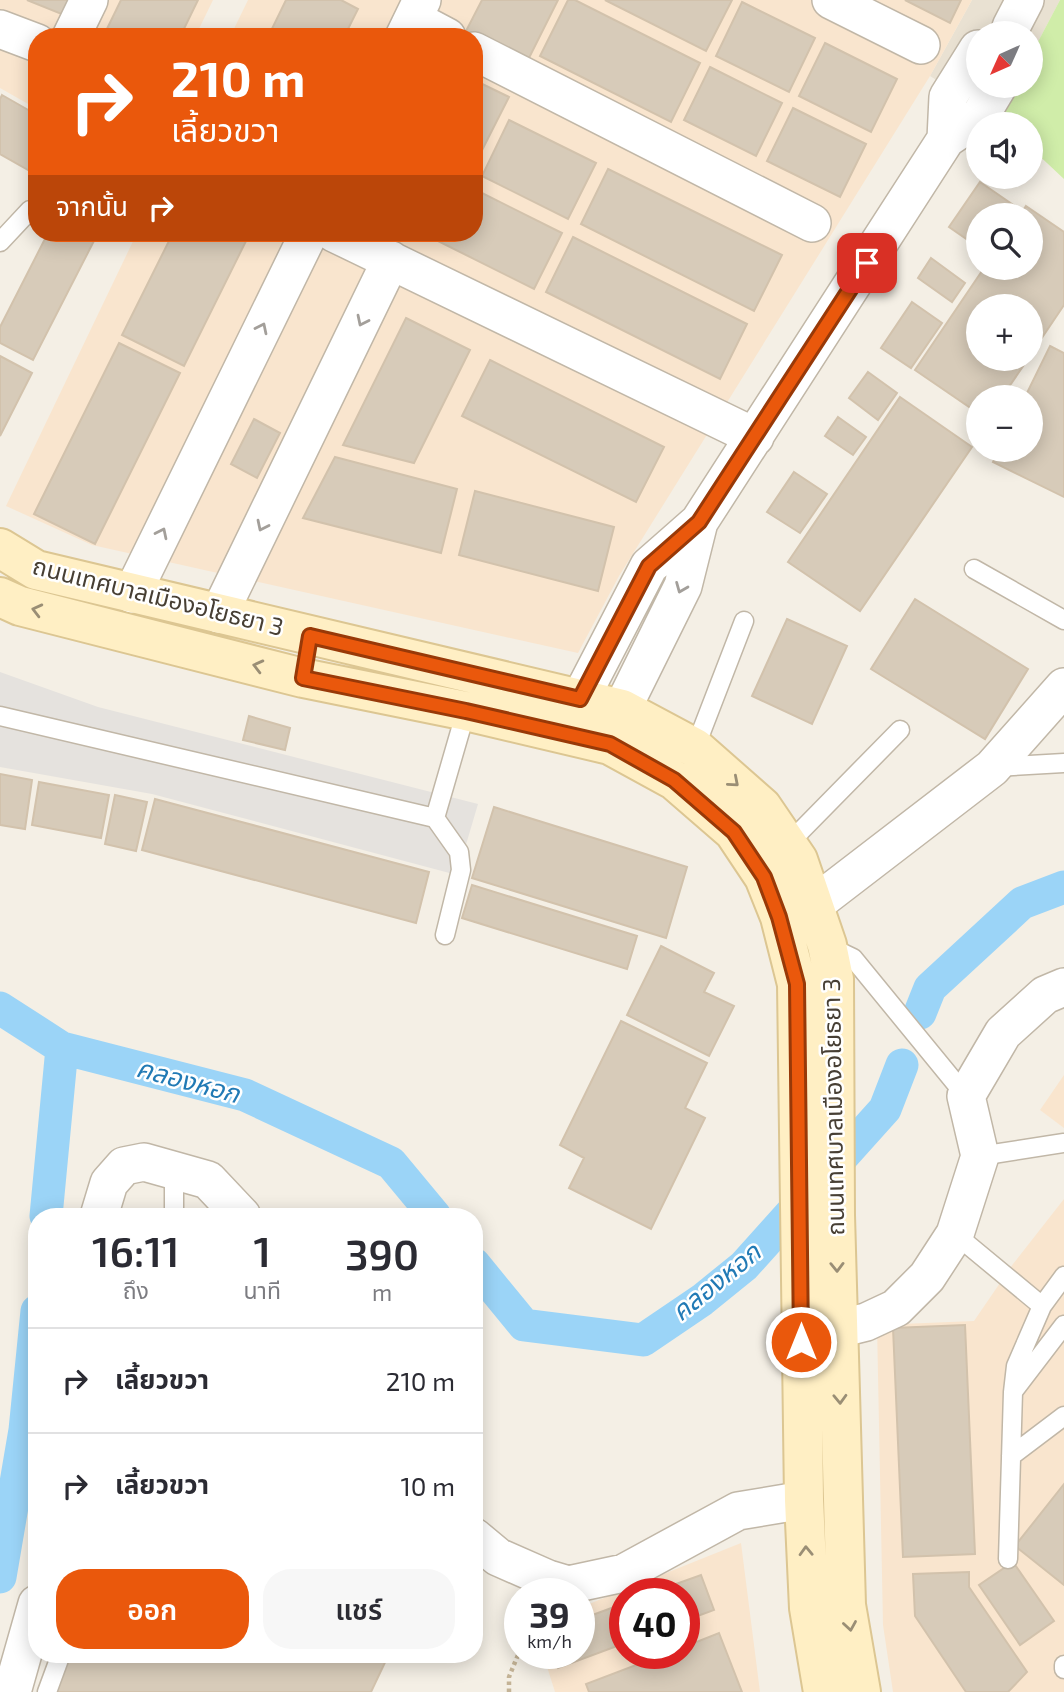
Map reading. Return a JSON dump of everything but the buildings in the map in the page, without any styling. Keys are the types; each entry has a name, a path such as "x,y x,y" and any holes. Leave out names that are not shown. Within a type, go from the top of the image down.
{"street":[{"path":"75,28 89,0"},
{"path":"831,0 921,45"},
{"path":"413,19 430,28"},
{"path":"0,29 28,40"},
{"path":"483,56 812,223"},
{"path":"946,139 948,97 966,68"},
{"path":"580,699 649,566 699,522 946,139 980,117 991,98"},
{"path":"132,594 305,242"},
{"path":"353,242 755,437"},
{"path":"219,614 391,260"},
{"path":"622,709 683,586 699,522"},
{"name":"ถนนเทศบาลเมืองอโยธยา 3","path":"0,548 36,570 622,709 695,748 762,807 798,860 815,904 834,979 838,1318 846,1605 861,1692"},
{"name":"ถนนเทศบาลเมืองอโยธยา 3","path":"0,597 19,606 303,678 610,744 674,780 734,832 764,877 779,917 797,984 804,1500 808,1608 823,1692"},
{"path":"303,678 310,636"},
{"path":"815,904 992,768 1064,687"},
{"path":"838,1318 866,1322 896,1308 927,1277 955,1234 980,1156 966,1096 1003,1033 1045,995 1064,987"},
{"path":"101,1208 109,1183 124,1166 144,1162 208,1180 234,1208"},
{"path":"483,1544 498,1557 568,1585 624,1573 738,1511 804,1500"},
{"path":"12,1692 28,1636"}],"lane":[{"path":"0,242 28,212"},
{"path":"974,569 1064,620"},
{"path":"695,748 744,621"},
{"path":"435,818 466,711"},
{"path":"0,716 435,818 459,852 461,870 445,934"},
{"path":"787,845 900,730"},
{"path":"992,768 1064,763"},
{"path":"827,945 853,958 966,1096"},
{"path":"980,1156 1064,1143"},
{"path":"174,1169 174,1208"},
{"path":"955,1234 1042,1306"},
{"path":"1008,1559 1013,1392 1017,1366 1042,1306 1064,1276"},
{"path":"1013,1392 1064,1325"},
{"path":"1011,1456 1064,1416"},
{"path":"47,1692 58,1663"}],"path":[{"path":"509,1692 509,1677 512,1669"}],"shaded area":[{"path":"0,0 213,0 199,28 28,28 28,104 0,88"},
{"path":"248,0 972,0 930,76 619,576 578,653 92,545 6,506 133,242 483,242 483,28 234,28"},
{"path":"972,0 1060,0 1043,32 1043,21 966,21 966,98 985,98 993,112 987,112 930,76"},
{"path":"0,672 98,707 478,804 457,875 152,794 0,767"},
{"path":"1064,1075 1064,1128 1040,1110"},
{"path":"1064,1199 1064,1692 893,1692 883,1625 877,1325 974,1321 1013,1264"},
{"path":"741,1543 760,1692 555,1692 548,1669 595,1669 595,1602 609,1596 609,1669 700,1669 700,1578 654,1578"}],"green space":[{"path":"1060,0 1064,0 1064,179 1043,159 1043,112 1000,112 1008,98 1043,98 1043,32"}],"waterway":[{"name":"คลองหอก","path":"920,1013 930,988 1022,903 1064,887"},
{"name":"คลองหอก","path":"0,1008 62,1048 245,1095 391,1163 428,1208"},
{"path":"47,1208 62,1048"},
{"name":"คลองหอก","path":"483,1275 524,1325 643,1340 702,1300 744,1266 885,1109 902,1065"},
{"path":"0,1577 28,1400"}],"route":[{"path":"801,1342 797,984 779,917 764,877 734,832 674,780 610,744 303,678 310,636 580,699 649,566 699,522 867,263"}]}
